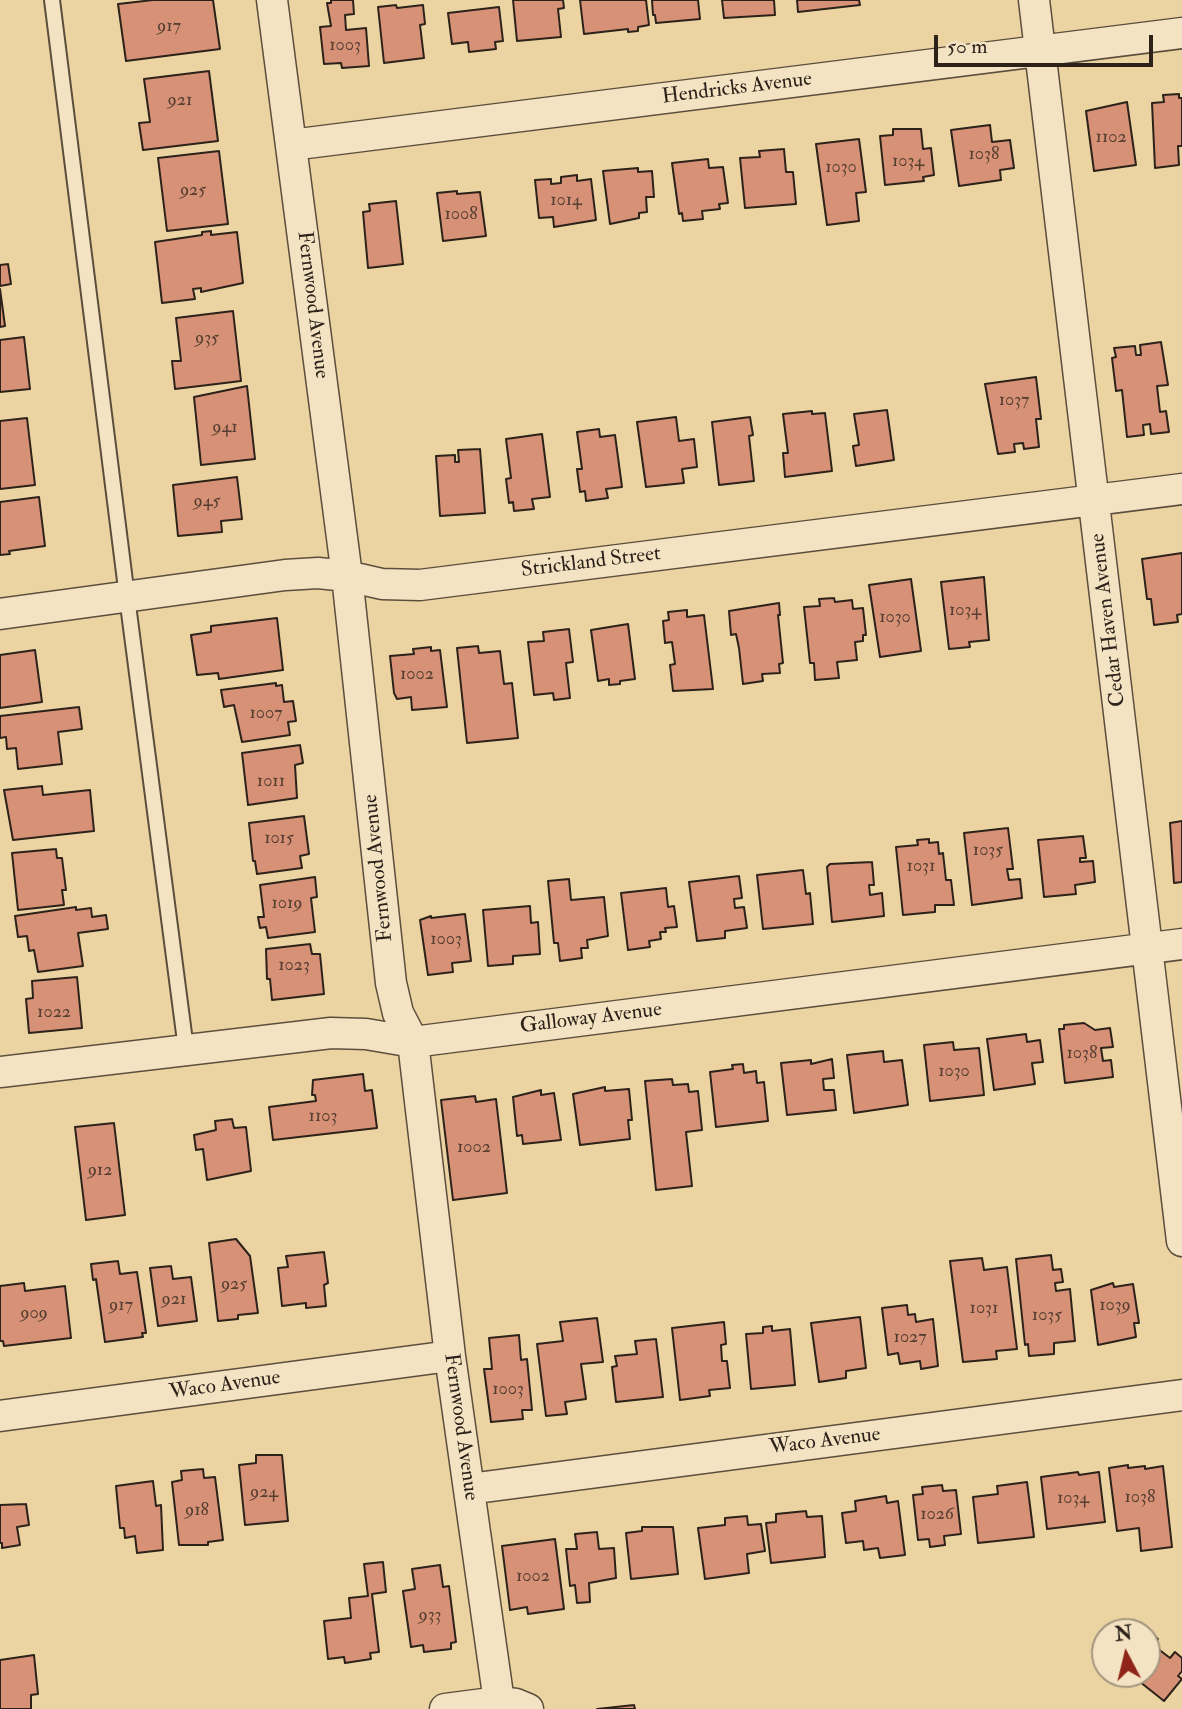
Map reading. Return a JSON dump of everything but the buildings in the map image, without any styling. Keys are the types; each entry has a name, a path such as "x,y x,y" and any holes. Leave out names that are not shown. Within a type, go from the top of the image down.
{"street":[{"name":"Fernwood Avenue","path":"272,0 347,576 391,983 398,1013 413,1042 450,1356 499,1702"},
{"name":"Cedar Haven Avenue","path":"1034,0 1182,1241"},
{"name":"Hendricks Avenue","path":"291,145 1182,33"},
{"name":"Strickland Street","path":"0,614 285,575 318,573 382,584 419,585 1182,489"},
{"name":"Galloway Avenue","path":"0,1072 331,1032 366,1034 413,1042 1182,944"},
{"name":"Waco Avenue","path":"0,1416 450,1356"},
{"name":"Waco Avenue","path":"469,1489 1182,1395"},
{"path":"445,1709 499,1702 528,1709"}],"lane":[{"path":"52,0 186,1049"}]}
